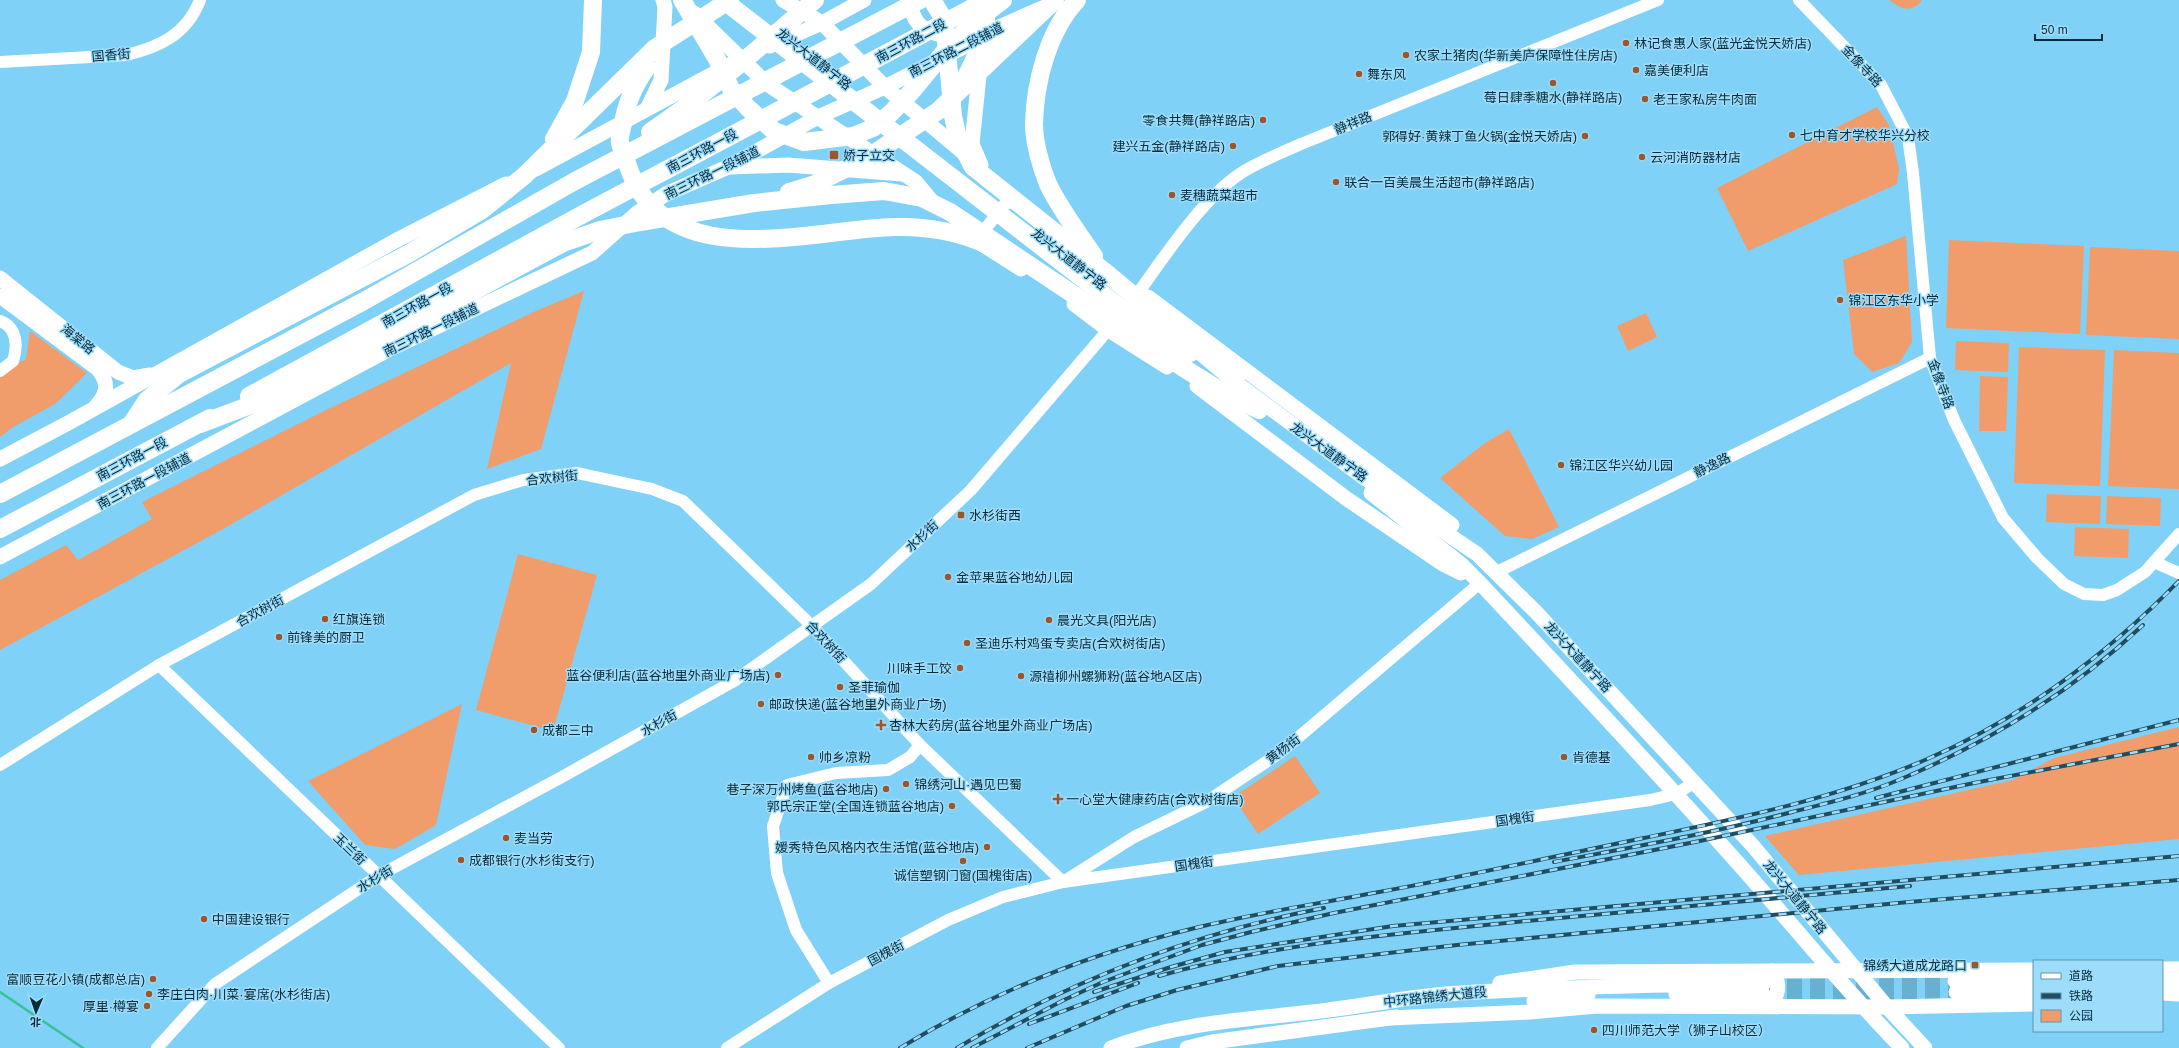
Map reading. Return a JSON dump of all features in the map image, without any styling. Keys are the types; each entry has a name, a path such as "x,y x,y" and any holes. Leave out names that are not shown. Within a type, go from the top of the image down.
{"highway":[{"path":"524,176 553,141 575,102 591,52 593,0"},
{"path":"681,0 717,59 731,89 774,131 804,142 853,136 873,128 891,113 912,91 950,45 978,19 1002,0"},
{"name":"龙兴大道静宁路","path":"723,0 1189,357"},
{"path":"130,425 147,400 179,374 408,254 482,210 524,176 655,48 730,0"},
{"name":"龙兴大道静宁路","path":"738,0 1189,357"},
{"path":"604,166 691,103 740,64 815,0"},
{"path":"0,494 364,301 575,181 920,0"},
{"path":"932,0 940,13 945,30 953,116 958,138 973,167 1104,271 1224,393 1259,410"},
{"path":"956,94 971,68 987,24 987,0"},
{"name":"南三环路二段","path":"834,81 987,0"},
{"path":"754,203 815,184 867,158 938,111 1055,0"},
{"path":"1077,0 1066,11 1045,57 1036,100 1034,126 1039,152 1048,183 1065,213 1104,271"},
{"path":"687,27 653,60 634,85 625,109 620,141 630,172 645,199 662,217 696,233 730,239 772,240 844,230 897,227 940,231 982,242 1020,260 1189,357 1236,381"},
{"name":"南三环路一段","path":"0,530 200,424 587,212 834,81"},
{"path":"200,424 288,391 362,353 563,243 600,230 754,203 884,191 922,198 950,212 1020,260"}],"main road":[{"path":"648,107 661,80 664,0"},
{"path":"681,0 768,84 916,182 951,224 1067,299 1107,329 1212,396 1366,512 1443,564 1480,583"},
{"path":"783,0 822,23 885,87 982,168 1032,205 1140,291 1461,532 1477,554"},
{"path":"0,459 164,370 395,241 570,151 648,107 742,58 822,23 864,0"},
{"path":"911,0 914,18 927,32 959,37 990,31"},
{"name":"南三环路二段辅道","path":"857,100 979,39 990,31 1031,14 1055,0"},
{"path":"982,168 972,144 982,56 989,45 1031,14"},
{"name":"南三环路一段辅道","path":"0,557 390,349 592,253 637,213 666,194 728,167 818,117 857,100"},
{"path":"728,167 788,165 900,173 916,182"},
{"name":"海棠路","path":"0,278 118,372 133,378 164,370"},
{"name":"海棠路","path":"0,296 98,369 104,377 107,386 104,397 91,410"},
{"name":"龙兴大道静宁路","path":"1236,381 1363,477 1477,554 1536,612 1753,846 1887,1007 1925,1048"},
{"name":"龙兴大道静宁路","path":"1259,410 1367,490 1462,565 1676,794 1833,971 1862,1007 1902,1048"},
{"path":"2163,969 2179,969"},
{"path":"1767,989 1862,1007 1887,1007 1954,987 2033,970"},
{"path":"1767,989 1833,971 1857,971 1954,987 2033,1004"},
{"path":"1954,987 2033,981"},
{"path":"2163,981 2179,981"},
{"name":"中环路锦绣大道段","path":"1111,1048 1129,1041 1202,1023 1313,1012 1444,994 1575,987 1767,989"},
{"path":"1954,987 2033,993"},
{"name":"中环路锦绣大道段","path":"1187,1048 1212,1042 1388,1018 1596,994 1767,989"},
{"path":"2163,994 2179,994"},
{"path":"2163,1003 2179,1003"}],"street":[{"name":"国香街","path":"0,62 126,55 144,51 162,44 188,23 200,0"},
{"name":"静祥路","path":"1107,329 1124,313 1164,256 1216,193 1245,170 1301,144 1658,0"},
{"name":"金像寺路","path":"1800,0 1881,85 1908,137 1913,173 1930,358 1954,420 2003,518 2037,558 2064,584 2084,594 2103,595 2117,590 2145,572 2179,534"},
{"path":"976,241 1005,204 1016,201 1032,205"},
{"path":"0,321 11,328 16,345 13,361 0,371"},
{"name":"水杉街","path":"157,1048 215,984 378,876 734,681 813,627 871,584 971,490 1107,329"},
{"name":"静逸路","path":"1495,573 1930,358"},
{"name":"合欢树街","path":"0,764 159,665 474,495 523,480 577,473 652,489 684,500 813,627 920,745 1063,882"},
{"path":"2154,562 2179,573"},
{"name":"黄杨街","path":"1063,882 1134,837 1206,802 1281,752 1480,583"},
{"name":"玉兰街","path":"159,665 559,1048"},
{"path":"829,983 796,930 777,873 773,826 787,785 836,773 888,770 910,757 920,745"},
{"name":"国槐街","path":"727,1048 829,983 948,920 1003,897 1063,882 1650,800 1676,794 1694,782"}],"green space":[{"path":"1889,0 1922,0 1914,7 1906,9"},
{"path":"1877,107 1889,125 1899,169 1897,184 1748,251 1717,188"},
{"path":"1906,236 1912,342 1899,363 1872,372 1854,354 1843,260"},
{"path":"1949,240 2084,246 2080,334 1946,328"},
{"path":"2090,247 2179,251 2179,339 2086,335"},
{"path":"584,291 541,449 487,469 511,363 223,529 0,650 0,580 66,545 78,560 152,519 142,502 328,409 538,310"},
{"path":"1646,313 1657,337 1628,351 1617,326"},
{"path":"30,331 87,373 55,404 13,427 0,437 0,374 26,359"},
{"path":"1956,341 2009,343 2008,372 1955,370"},
{"path":"2019,347 2105,350 2100,486 2014,483"},
{"path":"2114,350 2179,353 2179,489 2108,486"},
{"path":"1980,376 2008,377 2006,431 1979,431"},
{"path":"1509,429 1559,527 1532,539 1505,536 1440,478 1485,443"},
{"path":"2047,494 2101,496 2100,524 2046,522"},
{"path":"2107,496 2161,498 2160,526 2106,524"},
{"path":"2075,527 2129,529 2128,558 2074,556"},
{"path":"518,554 597,575 553,731 476,710"},
{"path":"462,704 436,825 395,849 365,845 308,781"},
{"path":"2179,727 2179,839 1799,875 1765,836 2013,780 2054,758"},
{"path":"1295,756 1320,793 1258,834 1233,797"}],"waterway":[{"path":"0,992 83,1048"}],"tunnel":[{"path":"1764,983 1955,981"},
{"path":"1764,994 1956,992"}],"railway":[{"path":"900,1048 934,1028 1006,992 1080,962 1156,938 1241,918 1446,879 1716,823 1821,797 1891,774 1960,744 1995,725 2061,683 2122,634 2179,581"},
{"path":"1554,862 1763,820 1861,794 1901,779 1966,749 2029,713 2088,672 2143,625"},
{"path":"1876,798 2179,720"},
{"path":"972,1048 1064,1000 1103,982 1202,945 1251,932 1334,913 1695,842 1974,783 2179,744"},
{"path":"1094,992 1171,967 1225,952 1393,926 2179,856"},
{"path":"1027,1048 1126,1006 1177,990 1278,966 1457,945 1909,902 2179,880"},
{"path":"1159,976 1247,955 1336,941 1516,922 1910,886"},
{"path":"957,1048 1000,1023 1044,1001 1089,980 1134,962 1181,945 1228,931 1276,918 1324,908"},
{"path":"1029,1024 1138,983"}],"place":[{"name":"林记食惠人家(蓝光金悦天娇店)","path":"1626,43"},
{"name":"农家土猪肉(华新美庐保障性住房店)","path":"1406,55"},
{"name":"嘉美便利店","path":"1636,70"},
{"name":"舞东风","path":"1359,74"},
{"name":"莓日肆季糖水(静祥路店)","path":"1553,83"},
{"name":"老王家私房牛肉面","path":"1645,99"},
{"name":"零食共舞(静祥路店)","path":"1263,120"},
{"name":"七中育才学校华兴分校","path":"1792,135"},
{"name":"郭得好·黄辣丁鱼火锅(金悦天娇店)","path":"1585,136"},
{"name":"建兴五金(静祥路店)","path":"1233,146"},
{"name":"娇子立交","path":"834,155"},
{"name":"云河消防器材店","path":"1642,157"},
{"name":"联合一百美晨生活超市(静祥路店)","path":"1336,182"},
{"name":"麦穗蔬菜超市","path":"1172,195"},
{"name":"锦江区东华小学","path":"1840,300"},
{"name":"锦江区华兴幼儿园","path":"1561,465"},
{"name":"水杉街西","path":"961,515"},
{"name":"金苹果蓝谷地幼儿园","path":"948,577"},
{"name":"红旗连锁","path":"325,619"},
{"name":"晨光文具(阳光店)","path":"1049,620"},
{"name":"前锋美的厨卫","path":"279,637"},
{"name":"圣迪乐村鸡蛋专卖店(合欢树街店)","path":"967,643"},
{"name":"川味手工饺","path":"960,668"},
{"name":"蓝谷便利店(蓝谷地里外商业广场店)","path":"778,675"},
{"name":"源禧柳州螺狮粉(蓝谷地A区店)","path":"1021,676"},
{"name":"圣菲瑜伽","path":"840,687"},
{"name":"邮政快递(蓝谷地里外商业广场)","path":"761,704"},
{"name":"杏林大药房(蓝谷地里外商业广场店)","path":"881,725"},
{"name":"成都三中","path":"534,730"},
{"name":"帅乡凉粉","path":"811,757"},
{"name":"肯德基","path":"1564,757"},
{"name":"锦绣河山·遇见巴蜀","path":"906,784"},
{"name":"巷子深万州烤鱼(蓝谷地店)","path":"886,789"},
{"name":"一心堂大健康药店(合欢树街店)","path":"1058,799"},
{"name":"郭氏宗正堂(全国连锁蓝谷地店)","path":"952,806"},
{"name":"麦当劳","path":"506,838"},
{"name":"媛秀特色风格内衣生活馆(蓝谷地店)","path":"987,847"},
{"name":"成都银行(水杉街支行)","path":"461,860"},
{"name":"诚信塑钢门窗(国槐街店)","path":"963,861"},
{"name":"中国建设银行","path":"204,919"},
{"name":"锦绣大道成龙路口","path":"1975,965"},
{"name":"富顺豆花小镇(成都总店)","path":"153,979"},
{"name":"李庄白肉·川菜·宴席(水杉街店)","path":"149,994"},
{"name":"厚里·樽宴","path":"147,1006"},
{"name":"四川师范大学（狮子山校区）","path":"1594,1030"}]}
